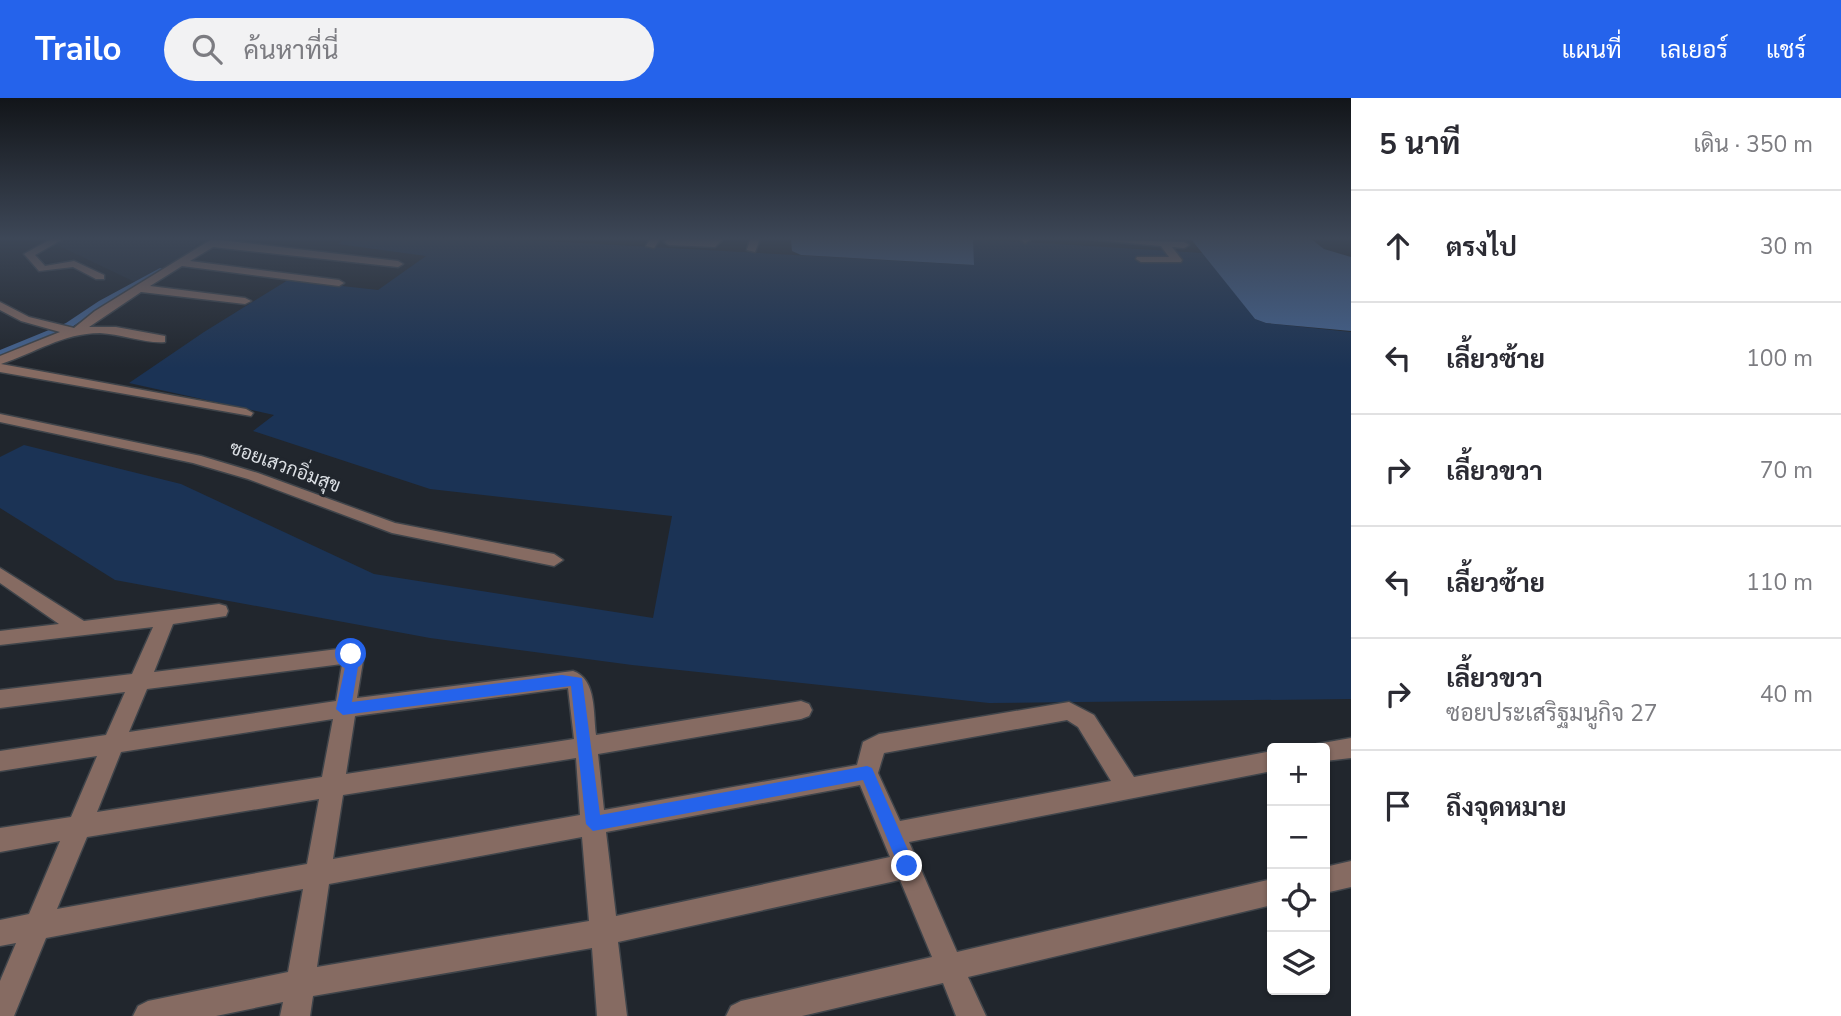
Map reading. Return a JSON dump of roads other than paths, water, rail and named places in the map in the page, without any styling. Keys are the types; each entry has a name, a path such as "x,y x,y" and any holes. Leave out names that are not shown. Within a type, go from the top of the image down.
{"street":[{"path":"0,361 74,330 150,282"},
{"path":"329,282 339,283"},
{"path":"139,288 245,300"},
{"path":"0,304 25,319 51,328 74,330 95,327 161,340"},
{"path":"0,368 246,413"},
{"name":"ซอยเสวกอิ่มสุข","path":"0,418 197,459 253,476 392,528 554,560"},
{"path":"0,574 80,628"},
{"path":"0,591 23,588"},
{"path":"0,638 219,611"},
{"path":"0,1015 40,925 166,618"},
{"path":"0,699 352,654 335,785 295,1016"},
{"path":"0,761 343,709 573,679 580,687 612,1016"},
{"path":"0,840 335,785 587,749 801,710"},
{"path":"971,1016 867,773 871,749 879,744 1069,712 1086,721 1128,788"},
{"path":"1330,750 1351,748"},
{"path":"893,834 1267,762"},
{"path":"0,933 867,773"},
{"path":"148,1016 300,984 604,932 907,866"},
{"path":"1330,879 1351,874"},
{"path":"741,1016 1267,893"}],"waterway":[{"path":"0,354 69,325 141,282"}]}
